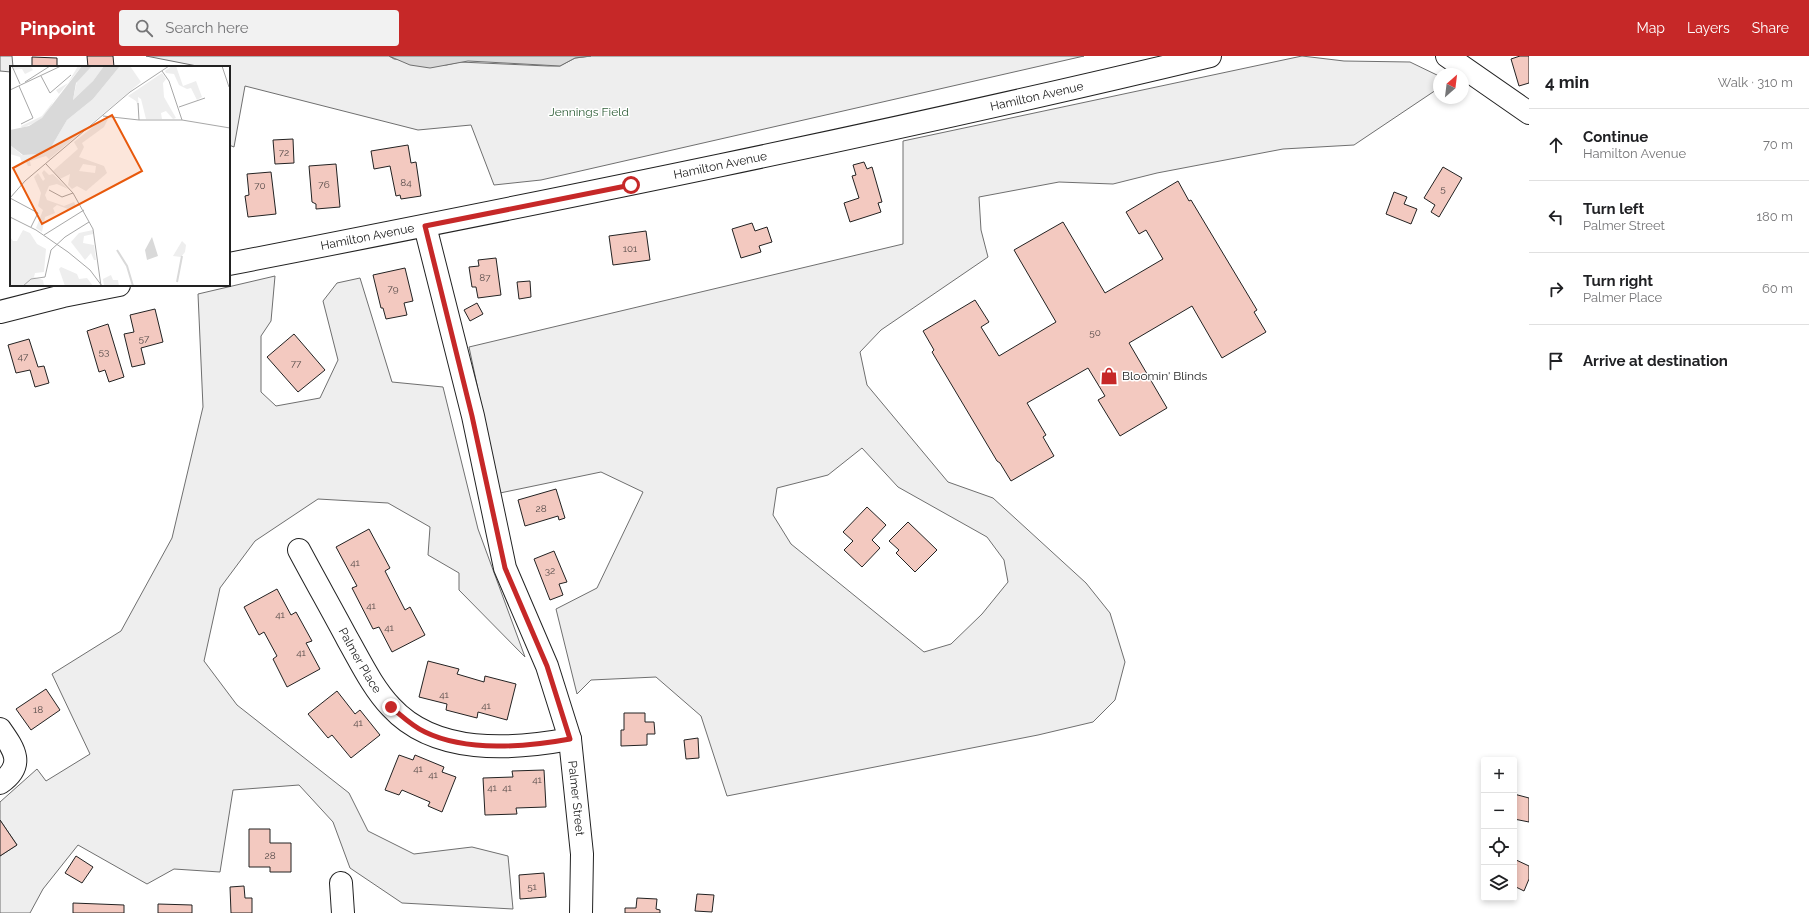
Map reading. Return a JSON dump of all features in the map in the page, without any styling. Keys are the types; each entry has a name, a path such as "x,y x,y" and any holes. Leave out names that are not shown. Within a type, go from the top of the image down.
{"street":[{"name":"Hamilton Avenue","path":"230,264 654,180 1103,82 1210,56"},
{"path":"1447,56 1529,113"},
{"name":"Palmer Street","path":"425,226 472,416 505,568 547,666 570,739 582,854 581,913"},
{"path":"0,312 64,296 114,286"},
{"name":"Palmer Place","path":"299,550 366,673 391,707 408,722 426,733 462,743 486,746 515,747 544,744 570,739"},
{"path":"0,729 14,751 16,758 12,772 0,783"},
{"path":"341,883 343,913"}],"green space":[{"path":"0,56 12,56 13,66 10,66 10,72 0,71"},
{"name":"Jennings Field","path":"146,56 389,56 394,59 446,65 460,62 560,66 575,58 591,56 1084,56 541,180 494,185 471,125 418,130 245,86 234,147 230,145 230,66 197,66"},
{"path":"1302,56 1344,61 1410,62 1433,73 1433,92 1354,145 1283,149 1157,173 1113,184 1059,182 979,197 981,230 988,257 881,330 860,352 867,385 948,482 993,498 1086,583 1110,613 1125,662 1115,700 1093,722 1038,735 727,796 701,716 656,677 591,680 577,694 556,609 597,588 643,492 601,472 500,493 469,347 903,244 903,141","holes":["862,448 898,487 987,537 1004,560 1008,582 982,614 951,644 924,652 791,544 773,515 777,488 828,475"]},
{"path":"275,276 271,321 261,336 261,392 276,406 320,398 338,360 323,301 337,283 360,278 392,382 443,387 478,529 525,657 459,590 459,573 428,555 430,527 388,503 318,499 255,541 220,588 204,661 237,705 349,793 368,831 414,854 472,847 508,856 513,909 402,903 350,868 333,822 299,785 233,790 220,872 174,869 147,884 78,845 43,889 30,913 0,913 0,856 17,845 0,820 0,802 37,769 46,781 90,754 52,674 121,631 172,538 203,407 198,294"}],"shaded area":[{"path":"389,56 591,56 575,58 560,66 468,61 430,68 410,65"}],"building":[{"path":"87,56 113,56 114,66 88,66"},
{"path":"1520,56 1529,56 1529,83 1519,86 1511,59"},
{"path":"32,57 57,58 57,66 32,66"},
{"path":"293,139 294,163 275,164 273,140"},
{"path":"408,145 411,163 416,162 421,196 401,199 400,195 396,196 390,166 374,169 371,151"},
{"path":"864,162 867,169 872,167 882,202 878,203 881,212 850,222 844,203 859,198 852,176 856,175 853,165"},
{"path":"336,164 340,207 316,209 316,204 312,202 309,166"},
{"path":"1443,167 1462,178 1439,217 1431,212 1435,205 1424,198"},
{"path":"271,172 276,214 248,217 245,196 249,195 247,174"},
{"path":"1178,181 1257,310 1254,312 1266,332 1222,358 1192,306 1129,343 1167,408 1120,436 1098,400 1105,396 1088,368 1027,403 1046,435 1043,437 1054,456 1011,481 1000,463 997,461 932,352 934,350 923,331 975,300 989,322 981,327 999,356 1056,322 1014,250 1063,222 1105,293 1163,259 1146,230 1139,234 1126,212"},
{"path":"1394,192 1407,197 1404,204 1417,209 1411,224 1386,214"},
{"path":"752,223 755,231 767,227 772,242 759,246 761,252 741,258 732,229"},
{"path":"646,231 650,260 613,265 609,236"},
{"path":"496,258 501,295 478,298 476,287 472,287 469,267 479,266 478,260"},
{"path":"405,268 413,301 404,303 407,315 386,319 383,308 381,308 373,275"},
{"path":"530,281 531,297 519,299 517,282"},
{"path":"477,303 483,314 470,321 464,310"},
{"path":"155,309 163,342 141,348 145,364 132,367 124,334 134,332 130,315"},
{"path":"108,324 124,377 109,382 105,370 99,372 87,331"},
{"path":"294,334 325,370 298,392 267,357"},
{"path":"29,339 38,367 44,366 49,383 35,387 30,370 16,373 8,345"},
{"path":"556,489 565,518 559,520 558,516 525,526 518,500"},
{"path":"867,507 886,525 872,540 880,548 862,567 844,550 853,541 843,532"},
{"path":"908,522 937,550 915,572 896,553 899,550 889,541"},
{"path":"369,529 390,568 385,571 405,610 410,607 425,635 392,652 379,627 373,629 352,588 357,586 336,547"},
{"path":"554,551 567,582 559,584 563,595 550,600 534,559"},
{"path":"277,589 291,615 296,612 312,641 306,643 320,669 287,687 273,659 277,656 264,632 259,635 244,607"},
{"path":"428,661 459,669 457,674 484,682 485,676 516,684 507,720 478,712 477,718 446,710 447,704 419,697"},
{"path":"46,689 60,710 31,730 16,709"},
{"path":"337,691 355,714 360,710 380,735 351,758 332,735 328,738 308,714"},
{"path":"624,713 645,713 645,722 654,722 655,734 647,734 647,745 621,746 621,730 624,730"},
{"path":"698,738 699,758 686,759 684,740"},
{"path":"399,755 413,760 415,755 444,767 442,772 456,777 442,812 428,806 430,802 402,790 399,795 385,790"},
{"path":"544,770 546,807 516,808 517,814 485,815 483,778 513,777 512,771"},
{"path":"1517,795 1529,798 1529,822 1517,820"},
{"path":"0,820 17,845 0,856"},
{"path":"249,829 270,829 270,843 291,843 291,872 270,872 270,867 249,867"},
{"path":"76,856 93,867 82,883 65,873"},
{"path":"1517,860 1529,866 1529,879 1524,891 1517,888"},
{"path":"544,873 546,897 520,899 519,875"},
{"path":"244,886 245,898 252,898 252,913 231,913 230,887"},
{"path":"697,894 714,895 712,912 695,911"},
{"path":"637,898 657,899 656,909 660,910 660,913 625,913 625,908 636,908"},
{"path":"73,903 124,905 124,913 73,913"},
{"path":"158,904 192,905 192,913 158,913"}],"place":[{"name":"Bloomin' Blinds","path":"1109,376"}],"route":[{"path":"391,707 408,722 426,733 462,743 515,747 544,744 570,739 547,666 505,568 472,416 425,226 631,185"}]}
